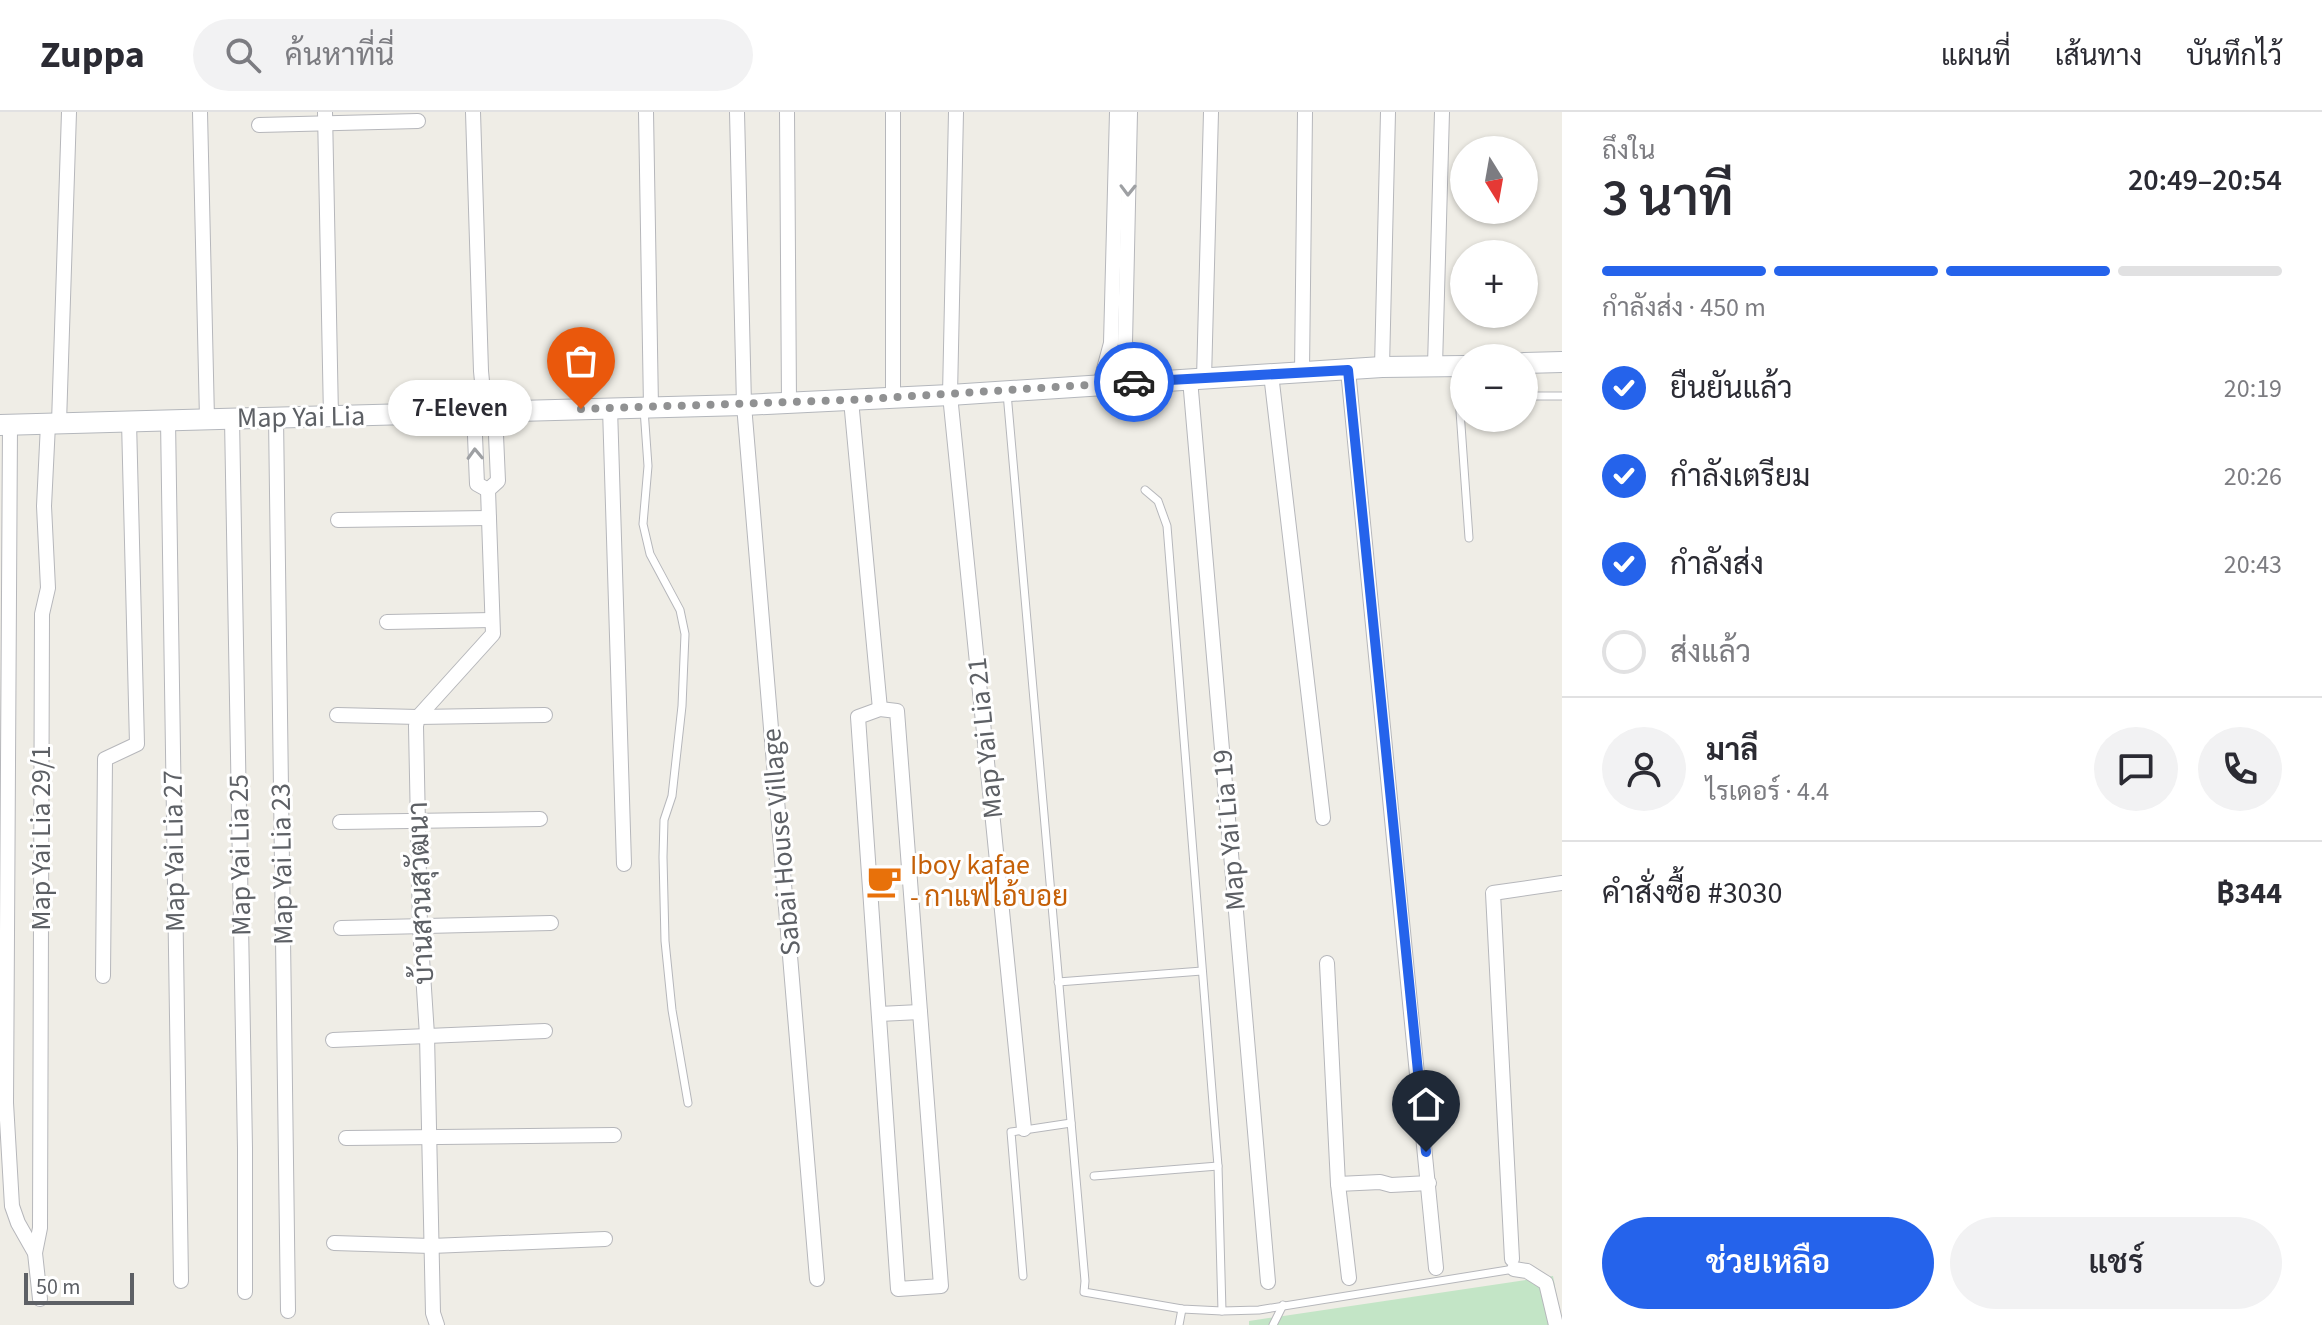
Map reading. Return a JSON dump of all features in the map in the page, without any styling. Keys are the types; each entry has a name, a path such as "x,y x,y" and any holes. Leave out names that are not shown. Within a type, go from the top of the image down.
{"street":[{"name":"Map Yai Lia 29/1","path":"35,1253 40,1228 42,614 48,588 44,506 54,424 69,112"},
{"path":"200,112 207,419"},
{"path":"473,112 481,371 498,481 488,490"},
{"path":"646,112 648,407"},
{"name":"Sabai House Village","path":"737,112 744,405 817,1279"},
{"path":"787,112 789,402"},
{"path":"893,112 893,397"},
{"name":"Map Yai Lia 21","path":"956,112 950,395 1024,1129"},
{"path":"1117,112 1123,142 1125,343 1141,382"},
{"path":"1100,384 1111,343 1123,142 1130,112"},
{"name":"Map Yai Lia 19","path":"1211,112 1197,379 1268,1282"},
{"path":"1302,372 1305,112"},
{"path":"1382,367 1388,112"},
{"path":"1442,112 1450,344"},
{"path":"259,125 325,118 418,121"},
{"path":"325,118 331,417"},
{"path":"1538,363 1562,362"},
{"name":"Map Yai Lia","path":"5,425 744,405 1382,367 1450,366"},
{"path":"1348,370 1436,1268"},
{"path":"1271,374 1323,818"},
{"path":"851,400 880,709"},
{"path":"610,408 624,864"},
{"path":"485,412 477,484 488,490"},
{"name":"Map Yai Lia 23","path":"276,417 288,1311"},
{"name":"Map Yai Lia 25","path":"232,419 245,1292"},
{"name":"Map Yai Lia 27","path":"168,420 181,1281"},
{"path":"103,976 105,759 137,744 129,421"},
{"path":"5,425 6,1103 12,1206 35,1253 40,1299"},
{"path":"418,717 493,634 488,490"},
{"path":"338,520 489,518"},
{"path":"387,622 492,620"},
{"path":"880,709 897,711 920,1012 941,1286 898,1289 858,717 880,709"},
{"path":"337,715 545,715"},
{"name":"บ้านสวนสุวัฒนา","path":"418,717 420,927 427,1035 433,1313 437,1325"},
{"path":"340,822 540,819"},
{"path":"1556,1325 1546,1283 1513,1264 1493,893 1562,883"},
{"path":"341,928 551,923"},
{"path":"1327,963 1338,1184 1349,1278"},
{"path":"879,1014 920,1012"},
{"path":"333,1040 545,1031"},
{"path":"346,1138 614,1135"},
{"path":"1338,1184 1429,1183"},
{"path":"334,1243 431,1246 605,1239"}],"lane":[{"path":"1007,391 1084,1292 1182,1309 1259,1310 1513,1264"},
{"path":"1538,396 1562,396"},
{"path":"648,407 648,466 643,524 650,554 680,610 685,634 682,706 672,796 664,820 663,857 665,941 672,1010 688,1103"},
{"path":"1464,432 1469,538"},
{"path":"1145,490 1158,501 1167,526 1218,1166 1222,1311"},
{"path":"1058,982 1202,971"},
{"path":"1023,1276 1011,1132 1071,1123"},
{"path":"1094,1176 1218,1166"},
{"path":"1273,1325 1283,1305"},
{"path":"1179,1325 1182,1309"}],"green space":[{"path":"1553,1276 1562,1325 1249,1325 1249,1321"}],"way so far":[{"path":"581,409 851,400 1134,382"}],"place":[{"name":"7-Eleven","path":"581,409"},
{"name":"Iboy kafae - กาแฟไอ้บอย","path":"884,881"}],"route":[{"path":"1134,382 1348,370 1426,1152"}]}
